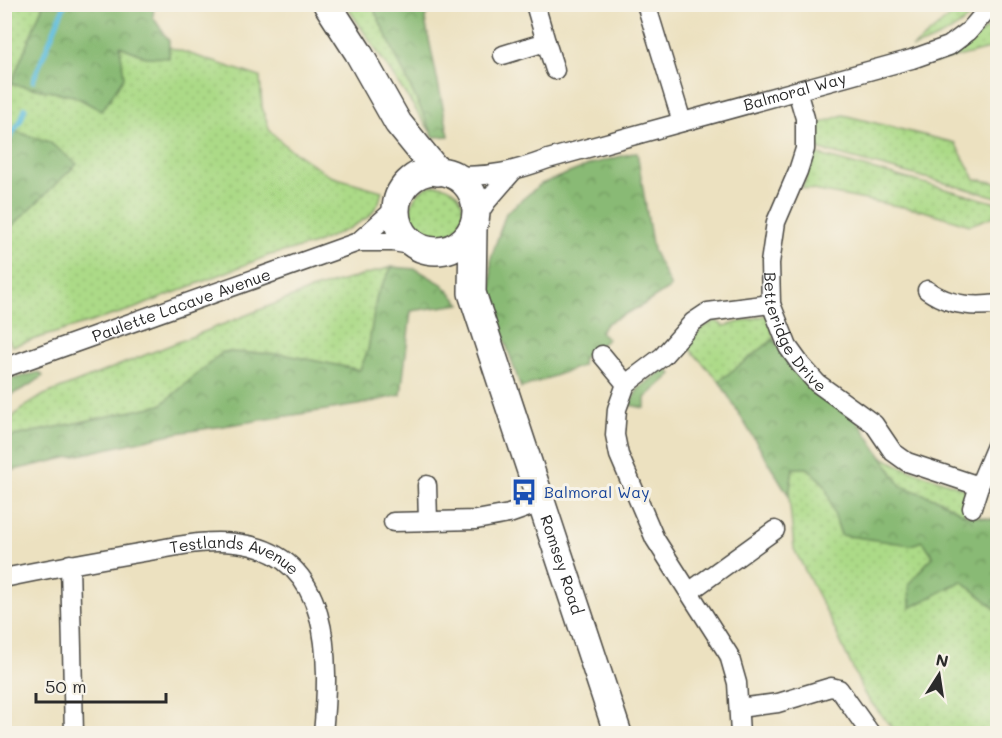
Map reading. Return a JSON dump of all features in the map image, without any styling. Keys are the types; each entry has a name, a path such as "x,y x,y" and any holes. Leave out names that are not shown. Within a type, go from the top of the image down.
{"main road":[{"path":"327,4 358,52 398,123 446,174 466,184 473,197 474,223 466,238 456,246 444,250 424,248 408,239 401,230 397,218 402,156 398,123"},
{"path":"400,197 419,175 446,174"},
{"name":"Romsey Road","path":"474,223 471,260 472,293 618,734"},
{"name":"Romsey Road","path":"424,248 451,269 472,293"}],"street":[{"path":"535,4 555,70"},
{"path":"646,4 682,122"},
{"name":"Balmoral Way","path":"446,174 477,177 513,171 548,159 912,59 949,46 992,12"},
{"path":"503,55 546,42"},
{"name":"Betteridge Drive","path":"797,92 805,118 805,149 776,222 770,263 771,304 788,347 817,383 874,424 893,452 907,462 979,486"},
{"path":"474,223 487,201 513,171"},
{"name":"Paulette Lacave Avenue","path":"358,242 400,197"},
{"name":"Paulette Lacave Avenue","path":"4,368 358,242 393,242 424,248"},
{"path":"927,290 940,299 963,305 998,304"},
{"path":"740,734 737,683 729,655 655,539 619,455 615,435 617,409 626,384 663,356 693,322 708,312 771,304"},
{"path":"602,355 626,384"},
{"path":"972,508 998,441"},
{"path":"427,486 428,521"},
{"path":"393,522 476,520 510,514 540,503"},
{"path":"690,592 775,530"},
{"name":"Testlands Avenue","path":"4,578 70,564 197,543 237,543 273,554 292,567 306,584 317,605 323,628 326,671 323,734"},
{"path":"70,564 74,734"},
{"path":"739,708 778,704 818,689 831,687 838,689 871,734"}],"green space":[{"path":"5,5 43,5 11,84 75,96 102,111 120,46 146,57 169,57 169,47 260,77 262,107 270,131 287,147 330,176 382,191 379,202 370,216 312,245 270,255 133,309 12,346 5,332 5,233 76,164 49,142 5,128"},
{"path":"43,5 154,5 153,17 169,41 169,58 146,57 120,46 124,77 102,111 74,96 11,84"},
{"path":"346,5 372,5 434,137"},
{"path":"372,5 430,5 425,20 449,136 434,137"},
{"path":"964,5 981,5 966,20 950,31 912,48"},
{"path":"987,28 997,29 997,47 934,63 960,49"},
{"path":"843,115 955,143 975,179 997,183 997,197 817,149 816,125"},
{"path":"5,128 49,142 77,164 5,233"},
{"path":"637,152 653,250 671,287 643,305 607,323 600,332 608,339 583,358 582,366 521,388 492,303 491,258 506,213 541,184 592,164"},
{"path":"816,154 997,203 997,215 970,225 924,211 802,188"},
{"path":"437,185 451,189 459,197 463,211 459,225 451,233 437,237 423,233 415,225 411,211 415,197 423,189"},
{"path":"392,267 377,295 368,350 360,370 282,354 223,352 161,405 5,438 8,423 13,417 44,395 310,290"},
{"path":"392,267 416,269 442,284 461,304 411,311 401,395 358,405 171,434 5,472 5,438 161,405 223,352 282,354 360,370 368,350 377,295"},
{"path":"767,315 774,339 719,381 687,346 702,328 715,321 725,326"},
{"path":"774,339 783,354 856,418 901,486 939,500 964,514 997,520 997,610 962,581 910,608 909,584 933,556 923,541 911,545 841,535 825,485 808,468 793,468 789,496 719,381"},
{"path":"666,368 672,374 645,398 645,408 629,405 639,388"},
{"path":"39,372 43,376 5,398 5,381"},
{"path":"882,457 902,467 960,487 967,492 968,501 964,514 939,500 901,486"},
{"path":"793,468 808,468 825,485 841,535 923,540 933,556 909,584 962,581 997,610 997,733 896,733 865,695 794,549 789,496"}],"waterway":[{"path":"33,81 65,4"},
{"path":"4,147 21,120 25,108"}],"place":[{"name":"Balmoral Way","path":"524,492"}]}
